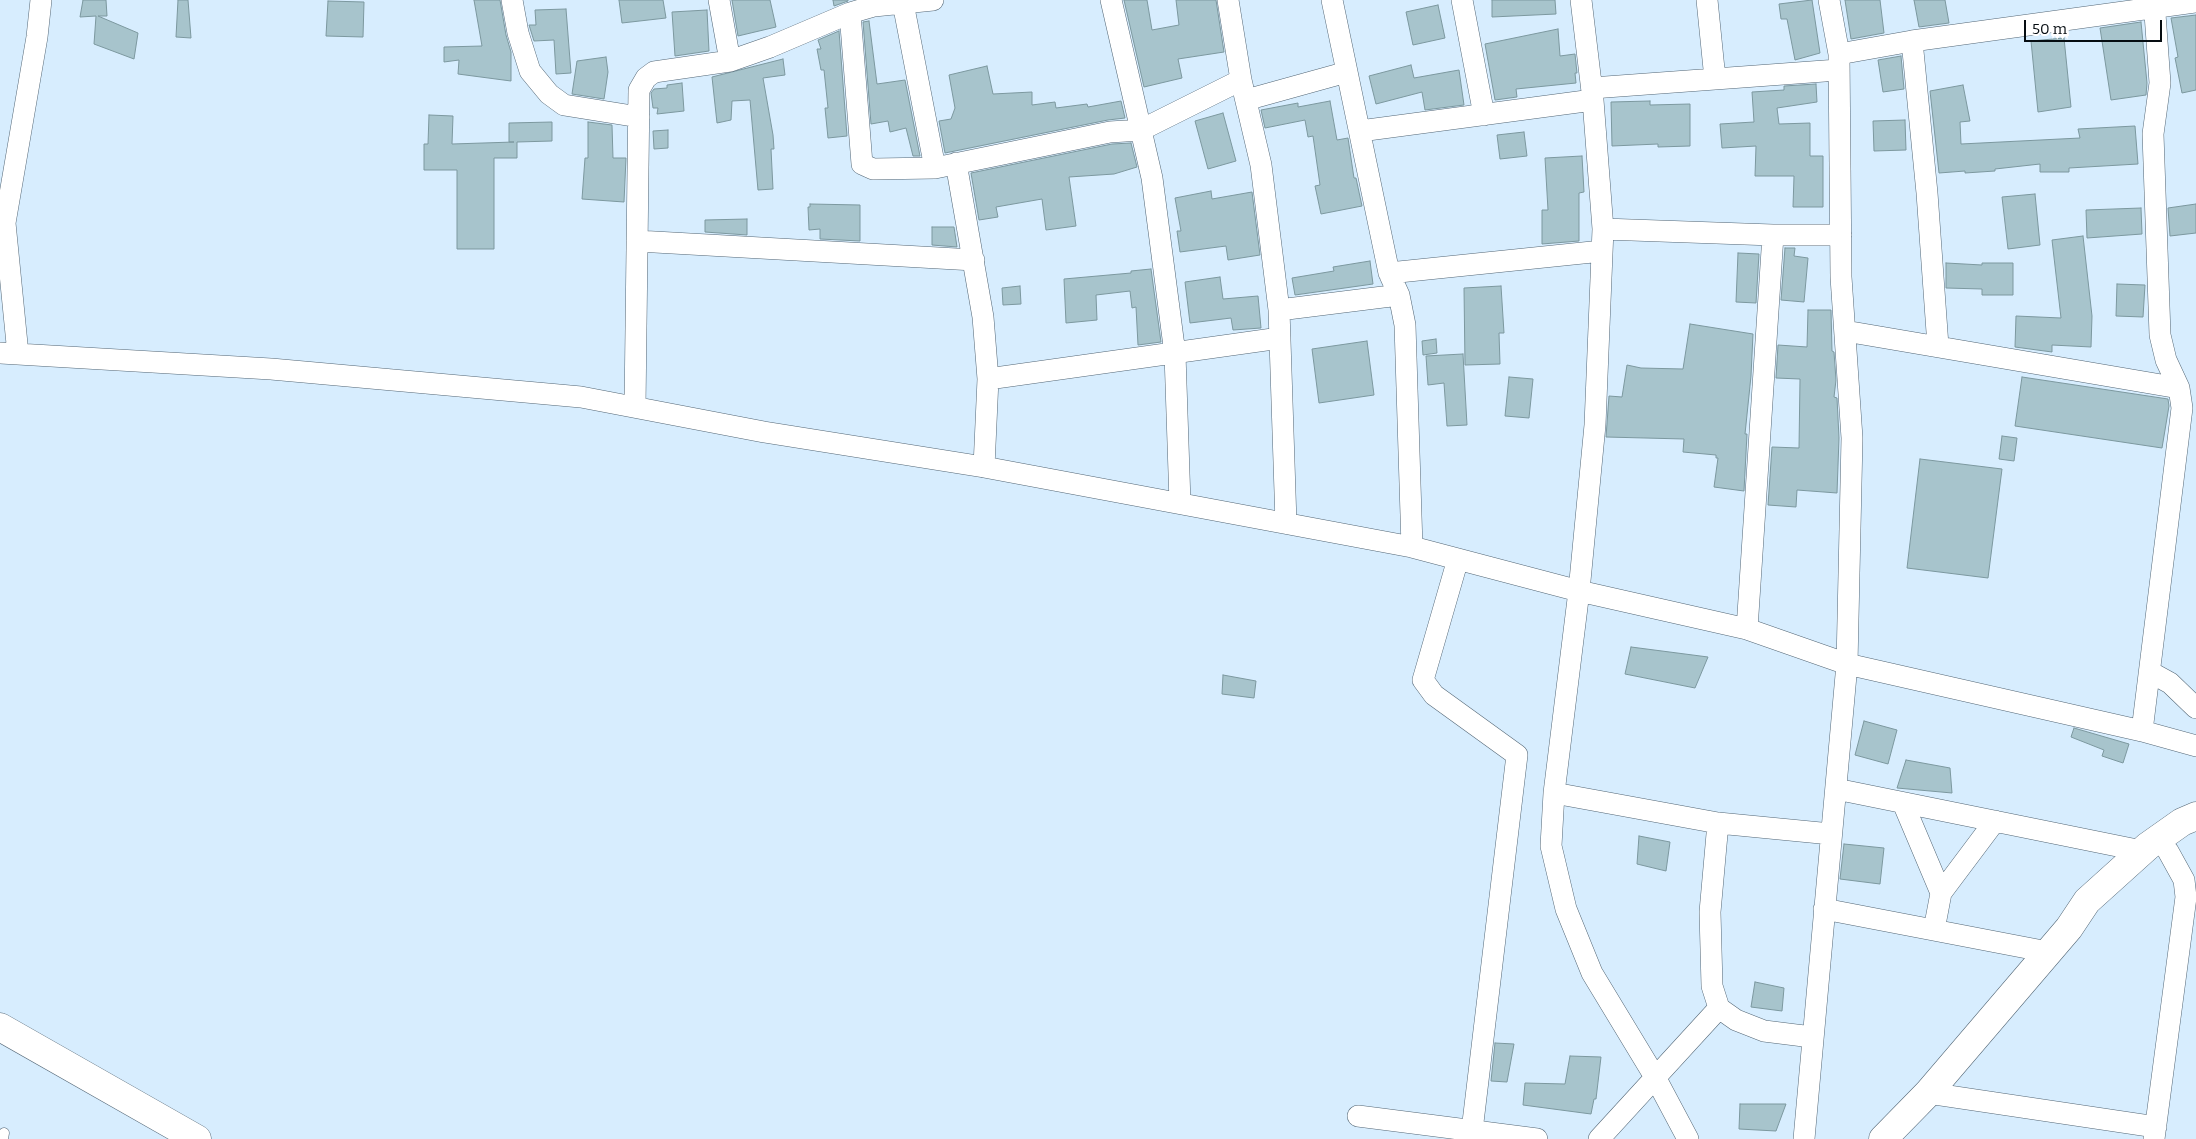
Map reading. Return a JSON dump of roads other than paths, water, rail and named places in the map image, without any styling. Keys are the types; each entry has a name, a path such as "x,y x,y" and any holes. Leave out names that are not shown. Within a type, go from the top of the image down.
{"main road":[{"path":"1882,1139 1928,1093 2069,928 2099,911 2134,877 2182,822 2196,816"},
{"path":"2155,851 2196,835"},
{"path":"0,1027 197,1139"}],"street":[{"path":"42,0 5,223 9,354 271,369 582,397 764,432 984,467 1412,547 1579,591 1748,629 1847,664 2142,731 2196,746"},
{"path":"512,0 518,33 530,71 549,94 564,105 639,117"},
{"path":"719,0 730,61"},
{"path":"635,408 639,117 640,90 646,78 654,72 730,61 850,12 874,6 933,0"},
{"path":"1111,0 1152,178 1175,354 1180,503"},
{"path":"1228,0 1243,90 1261,164 1279,310 1286,523"},
{"path":"1332,0 1389,273 1399,295 1405,325 1412,547"},
{"path":"1462,0 1484,115"},
{"path":"1581,0 1592,94 1603,229 1595,425 1579,591 1554,794 1551,846 1566,909 1592,973 1655,1077 1688,1139"},
{"path":"1707,0 1715,79"},
{"path":"1804,1139 1847,664 1852,438 1841,236 1839,62 1829,0"},
{"path":"1360,131 1484,115 1592,94 1839,62 1912,42 2154,4 2196,2"},
{"path":"903,3 935,168"},
{"path":"2142,731 2182,408 2179,388 2166,360 2160,335 2153,134 2160,83 2154,4"},
{"path":"850,12 862,164 873,170 935,168 1110,132 1141,130 1243,90 1348,72"},
{"path":"1912,42 1938,346"},
{"path":"956,163 983,317 988,379 984,467"},
{"path":"1603,229 1841,236"},
{"path":"1748,629 1773,235"},
{"path":"637,241 974,260"},
{"path":"1389,273 1602,251"},
{"path":"1279,310 1399,295"},
{"path":"1845,330 2179,388"},
{"path":"988,379 1280,338"},
{"path":"1458,559 1423,680 1434,695 1517,755 1472,1135"},
{"path":"2150,672 2170,683 2196,708"},
{"path":"1836,789 2155,851 2184,880 2186,897 2155,1133 1928,1093"},
{"path":"1554,794 1718,823 1832,834"},
{"path":"1903,803 1941,892"},
{"path":"1934,930 1941,892 1995,821"},
{"path":"1718,823 1710,912 1712,986 1719,1008 1736,1020 1764,1031 1812,1037"},
{"path":"1824,909 2048,952"},
{"path":"1598,1139 1719,1008"},
{"path":"1358,1116 1472,1135 1537,1139"}]}
